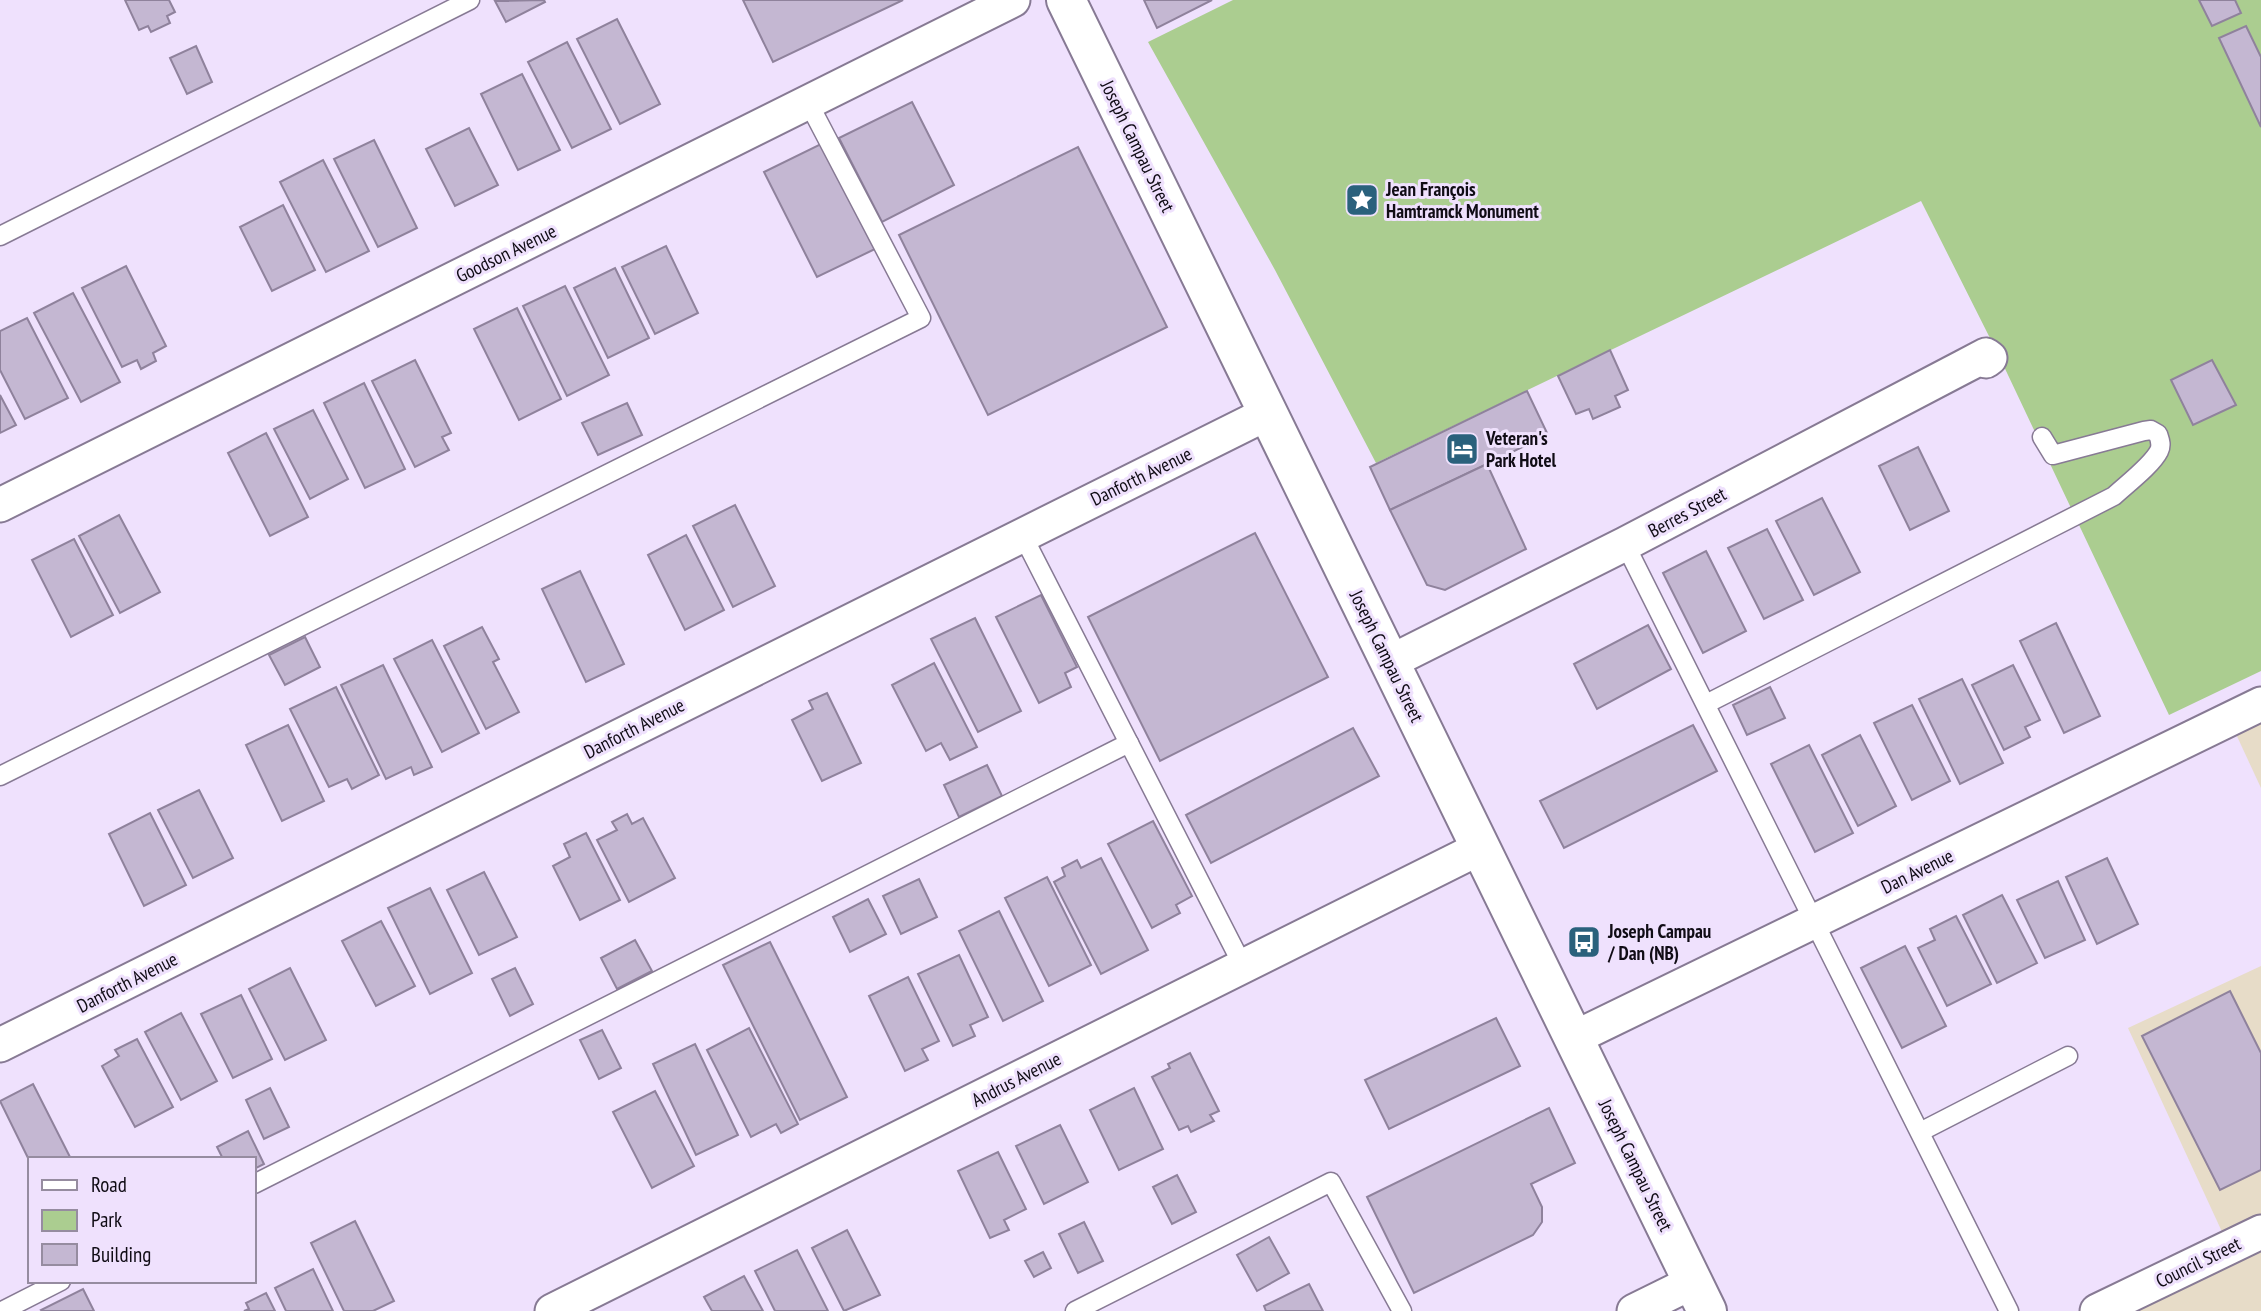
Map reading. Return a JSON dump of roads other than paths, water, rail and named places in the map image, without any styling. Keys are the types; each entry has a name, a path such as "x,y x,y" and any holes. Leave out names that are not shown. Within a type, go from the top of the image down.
{"street":[{"name":"Goodson Avenue","path":"0,505 1013,0"},
{"name":"Joseph Campau Street","path":"1066,0 1700,1296"},
{"name":"Berres Street","path":"1390,662 1625,544 1982,358"},
{"name":"Danforth Avenue","path":"0,1045 1268,413"},
{"name":"Dan Avenue","path":"1574,1038 2261,704"},
{"name":"Andrus Avenue","path":"552,1311 1480,848"},
{"name":"Council Street","path":"2097,1311 2261,1232"},
{"path":"1634,1311 1700,1296"}],"lane":[{"path":"0,236 470,0"},
{"path":"0,776 921,318 808,102"},
{"path":"1706,704 2115,496 2161,449 2158,434 2151,430 2053,455 2042,437"},
{"path":"1023,534 1242,966"},
{"path":"1625,544 2009,1311"},
{"path":"256,1183 1129,743"},
{"path":"1920,1132 2068,1056"},
{"path":"1075,1311 1331,1182 1402,1311"},
{"path":"2,1311 57,1283"}],"place":[{"name":"Jean François Hamtramck Monument","path":"1362,200"},
{"name":"Veteran's Park Hotel","path":"1462,449"},
{"name":"Joseph Campau / Dan (NB)","path":"1584,942"}]}
